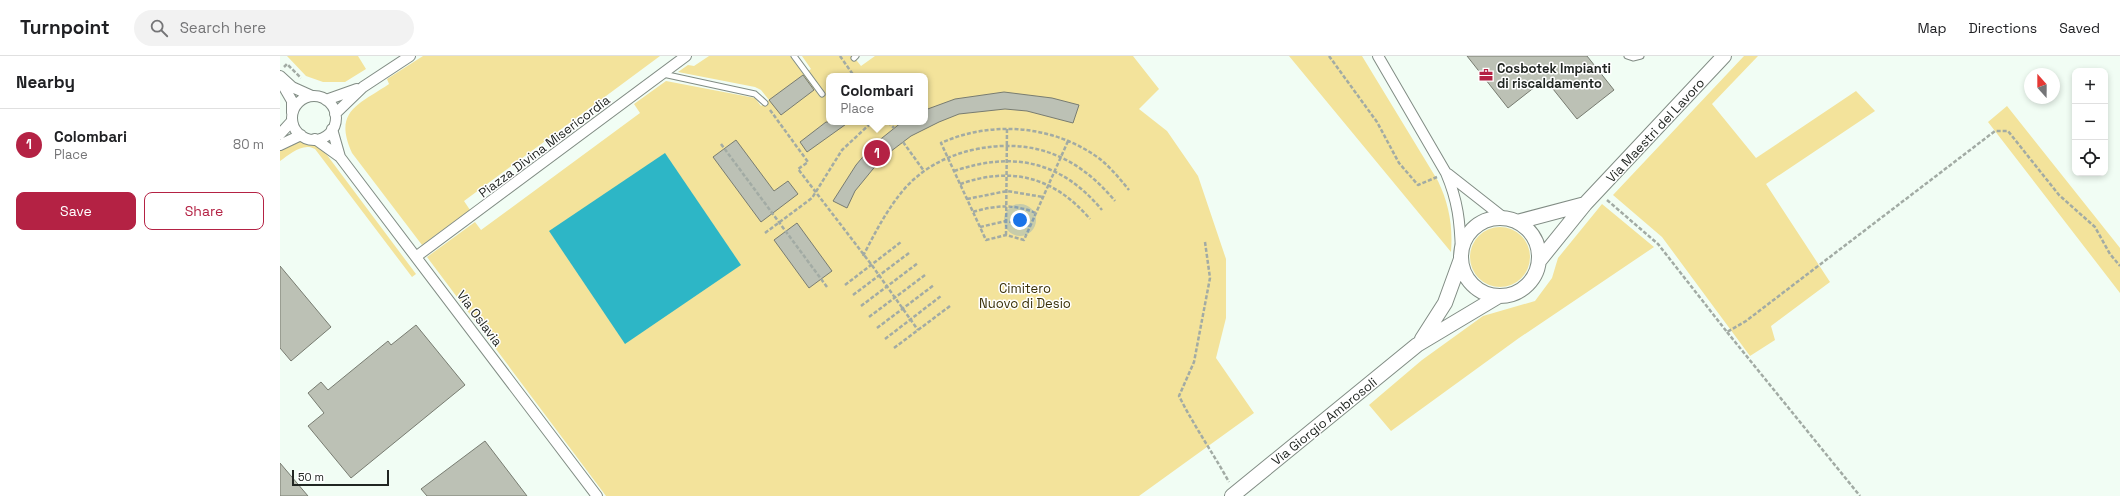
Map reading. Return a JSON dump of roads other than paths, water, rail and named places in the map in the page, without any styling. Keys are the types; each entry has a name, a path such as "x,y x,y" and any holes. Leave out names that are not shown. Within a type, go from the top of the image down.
{"main road":[{"name":"Via Maestri del Lavoro","path":"1539,261 1585,204 1724,56"},
{"path":"1511,220 1527,229 1534,238 1538,249 1539,261 1536,272 1530,282 1521,290 1511,295 1499,296 1485,293 1473,285 1464,274 1461,255 1465,240 1476,227 1492,219 1511,220 1585,204"},
{"name":"Via Giorgio Ambrosoli","path":"1416,345 1430,329 1446,303 1461,255"},
{"name":"Via Giorgio Ambrosoli","path":"1234,495 1416,345 1499,296"}],"street":[{"path":"335,114 363,87 410,56"},
{"name":"Piazza Divina Misericordia","path":"417,256 686,56"},
{"path":"1378,56 1446,173 1454,192 1459,212 1461,255"},
{"path":"280,76 292,87 312,96 326,100 334,109 335,114 332,129 322,138 315,139 301,135 280,145"},
{"path":"280,80 292,101 292,118 301,135"},
{"path":"326,100 363,87"},
{"path":"280,134 292,118 299,102 312,96"},
{"name":"Via Oslavia","path":"332,129 340,157"},
{"name":"Via Oslavia","path":"315,139 340,157 417,256 597,496"},
{"path":"1446,173 1511,220"}],"lane":[{"path":"794,56 822,94"},
{"path":"1627,56 1633,58 1641,56"},
{"path":"662,74 750,92 759,96 765,103"}],"water":[{"path":"665,153 741,265 625,344 549,231"}],"place":[{"name":"Cosbotek Impianti di riscaldamento","path":"1486,75"},
{"name":"Colombari","path":"877,153"}],"park label":[{"name":"Cimitero Nuovo di Desio","path":"1025,296"}]}
